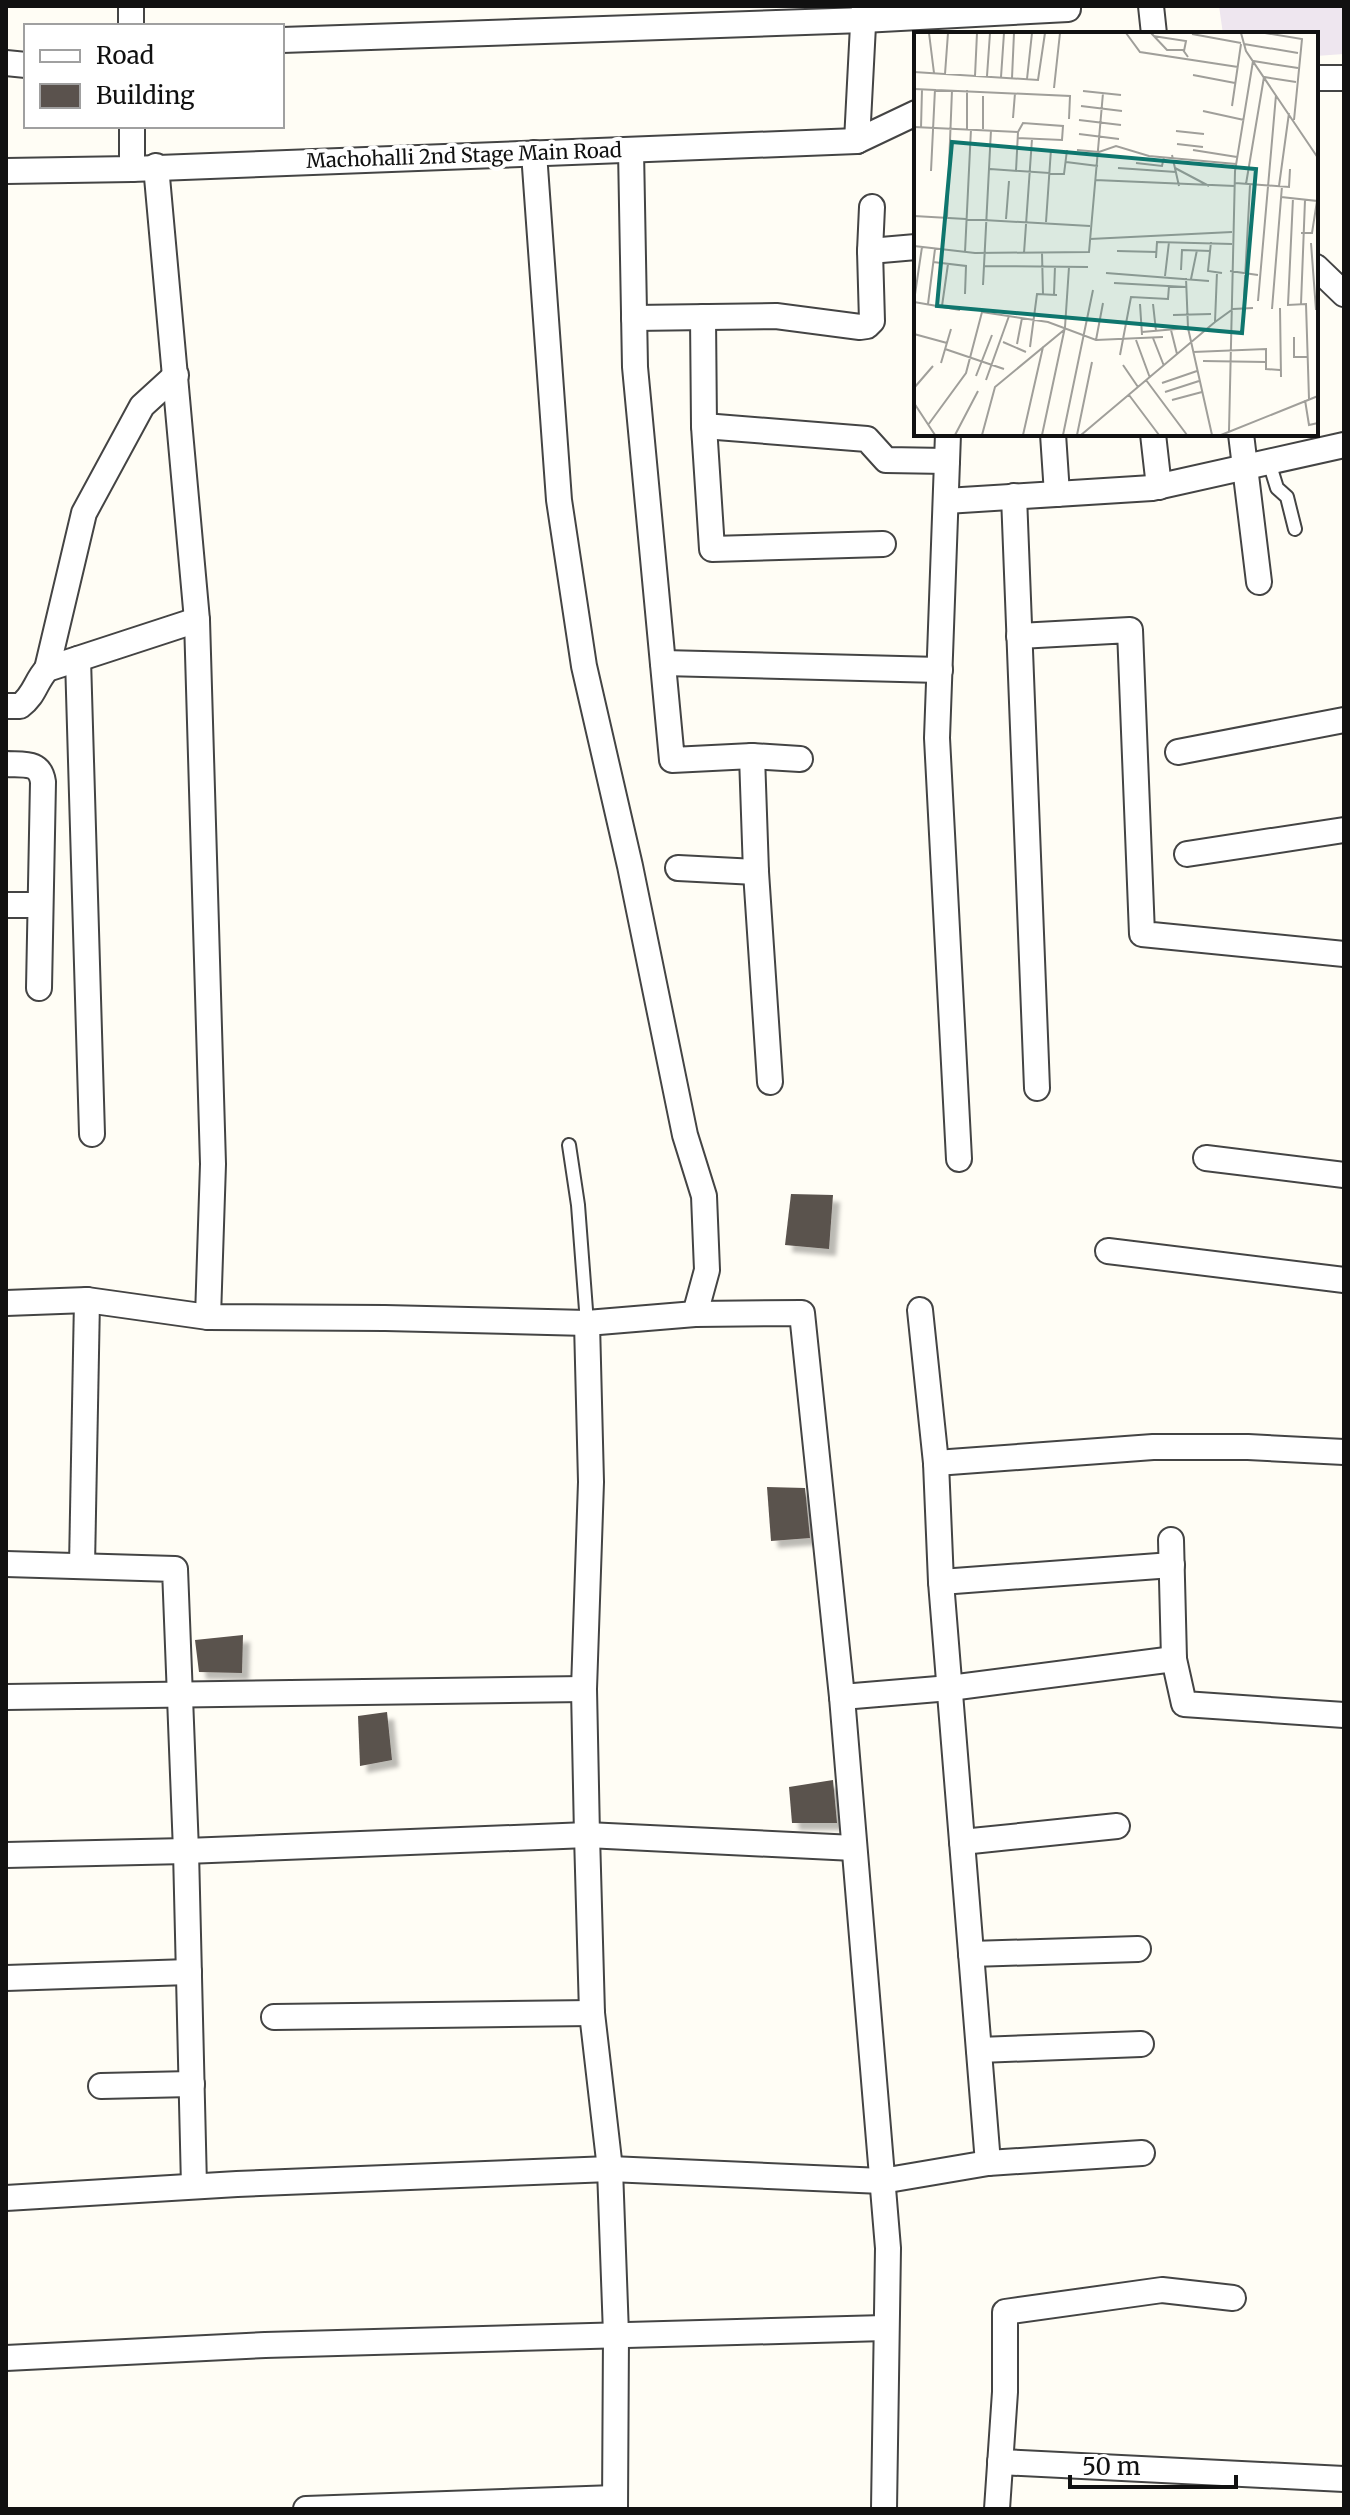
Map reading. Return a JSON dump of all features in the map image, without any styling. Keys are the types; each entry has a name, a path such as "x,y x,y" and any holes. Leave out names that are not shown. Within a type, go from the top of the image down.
{"street":[{"path":"1151,6 1154,32"},
{"path":"284,40 864,13 1068,9"},
{"path":"857,141 864,13"},
{"path":"1318,78 1344,78"},
{"name":"Machohalli 2nd Stage Main Road","path":"6,171 857,141 914,114"},
{"path":"133,128 144,167 176,375 197,620 213,1164 208,1317"},
{"path":"631,150 635,367 672,760 752,756 800,759"},
{"path":"534,153 559,500 584,666 630,866 685,1135 704,1196 707,1270 695,1314"},
{"path":"634,318 776,316 867,326 872,321 872,207"},
{"path":"870,251 914,247"},
{"path":"1318,269 1344,294"},
{"path":"703,317 704,426 712,549 883,544"},
{"path":"47,669 84,513 142,406 176,375"},
{"path":"704,426 867,439 886,460 947,461"},
{"path":"948,436 938,769 959,1159"},
{"path":"1053,436 1057,494"},
{"path":"1153,436 1159,487"},
{"path":"1242,436 1257,465 1259,582"},
{"path":"946,501 1159,487 1344,445"},
{"path":"1014,496 1037,1088"},
{"path":"6,706 20,706 32,697 39,677 47,669 197,620"},
{"path":"1019,636 1130,630 1142,934 1344,954"},
{"path":"78,659 92,1134"},
{"path":"663,663 940,670"},
{"path":"1178,752 1344,720"},
{"path":"752,756 756,872 770,1082"},
{"path":"6,764 34,765 42,772 39,988"},
{"path":"1187,854 1344,830"},
{"path":"678,868 756,872"},
{"path":"6,905 39,905"},
{"path":"1206,1158 1344,1175"},
{"path":"1108,1251 1344,1280"},
{"path":"82,1566 87,1300"},
{"path":"6,1303 87,1300 208,1317 587,1323 695,1314 802,1313 842,1697 888,2248 884,2509"},
{"path":"920,1310 936,1463 941,1582 988,2163"},
{"path":"306,2509 615,2503 616,2334 610,2169 592,2013 587,1835 584,1689 591,1482 587,1323"},
{"path":"936,1463 1153,1447 1248,1447 1344,1452"},
{"path":"1171,1540 1174,1659 1184,1704 1344,1715"},
{"path":"6,1564 175,1569 194,2186"},
{"path":"941,1582 1172,1565"},
{"path":"842,1697 950,1688 1174,1659"},
{"path":"6,1697 584,1689"},
{"path":"962,1842 1117,1826"},
{"path":"6,1855 587,1835 854,1848"},
{"path":"971,1954 1138,1949"},
{"path":"6,1978 189,1972"},
{"path":"274,2017 592,2013"},
{"path":"979,2050 1141,2044"},
{"path":"101,2086 192,2084"},
{"path":"6,2198 194,2186 610,2169 882,2181 988,2163 1142,2153"},
{"path":"997,2509 1005,2392 1005,2312 1162,2290 1233,2298"},
{"path":"6,2358 250,2346 885,2328"},
{"path":"1000,2462 1344,2479"}],"lane":[{"path":"1257,465 1287,497 1295,529"},
{"path":"569,1145 581,1232 587,1323"}],"shaded area":[{"path":"1219,6 1344,6 1344,54 1318,56 1318,32 1223,32"}],"building":[{"path":"791,1194 833,1195 829,1249 785,1245"},
{"path":"767,1487 805,1488 810,1538 771,1541"},
{"path":"243,1635 242,1673 199,1672 195,1640"},
{"path":"387,1712 392,1760 360,1766 358,1716"},
{"path":"833,1780 837,1823 792,1823 789,1787"}]}
